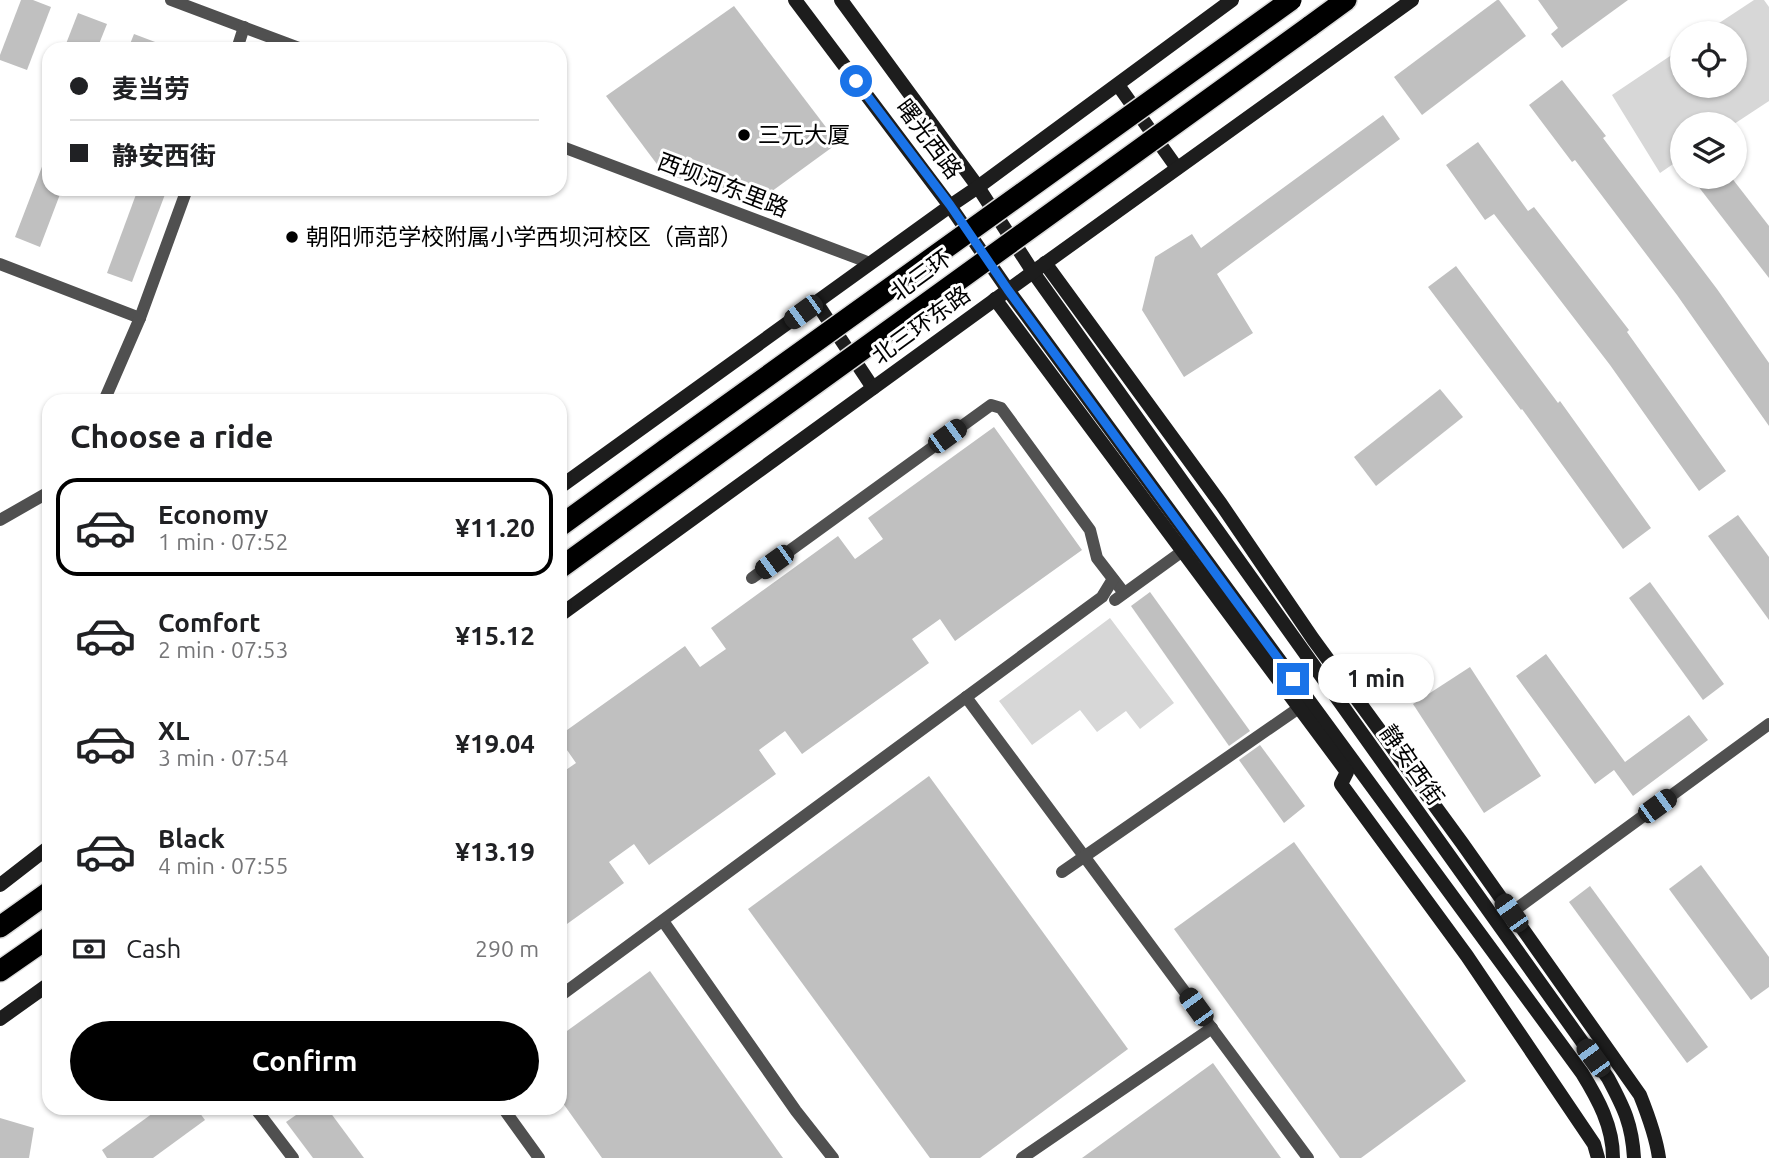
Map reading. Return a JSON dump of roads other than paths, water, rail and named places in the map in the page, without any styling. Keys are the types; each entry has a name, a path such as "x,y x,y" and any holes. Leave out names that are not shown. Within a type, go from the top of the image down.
{"highway":[{"name":"北三环","path":"567,521 1291,0"},
{"name":"北三环","path":"567,563 1346,0"},
{"path":"0,928 42,897"},
{"path":"0,971 42,942"}],"street":[{"path":"171,0 284,42"},
{"name":"曙光西路","path":"796,0 950,205 1008,290"},
{"name":"曙光西路","path":"841,0 1039,267"},
{"path":"567,482 978,187 1232,0"},
{"name":"北三环东路","path":"567,610 1412,0"},
{"path":"239,42 244,27"},
{"path":"1118,85 1177,168"},
{"name":"西坝河东里路","path":"567,149 870,263"},
{"path":"107,394 140,318 184,196"},
{"path":"0,264 140,318"},
{"path":"1039,267 1222,504 1313,639 1640,1095 1651,1121 1659,1158"},
{"name":"静安西街","path":"1039,267 1237,558 1608,1078 1622,1104 1632,1132 1634,1158"},
{"name":"静安西街","path":"1008,290 1188,547 1582,1073 1597,1097 1607,1122 1614,1158"},
{"path":"752,578 990,405 1001,408 1090,530 1097,558 1113,579 1119,597 1188,547 995,299"},
{"path":"816,302 873,388"},
{"path":"0,520 42,496"},
{"path":"1222,504 1237,558"},
{"path":"567,991 1102,597 1113,579"},
{"path":"966,697 1308,1158"},
{"path":"1062,872 1304,705 1347,772 1341,784 1467,956 1594,1144 1598,1158"},
{"path":"1497,923 1769,724"},
{"path":"0,885 42,852"},
{"path":"663,921 832,1158"},
{"path":"0,1019 42,989"},
{"path":"1022,1158 1212,1028"},
{"path":"260,1115 293,1158"},
{"path":"508,1115 539,1158"}],"place":[{"name":"三元大厦","path":"744,135"},
{"name":"朝阳师范学校附属小学西坝河校区（高部）","path":"292,237"}]}
